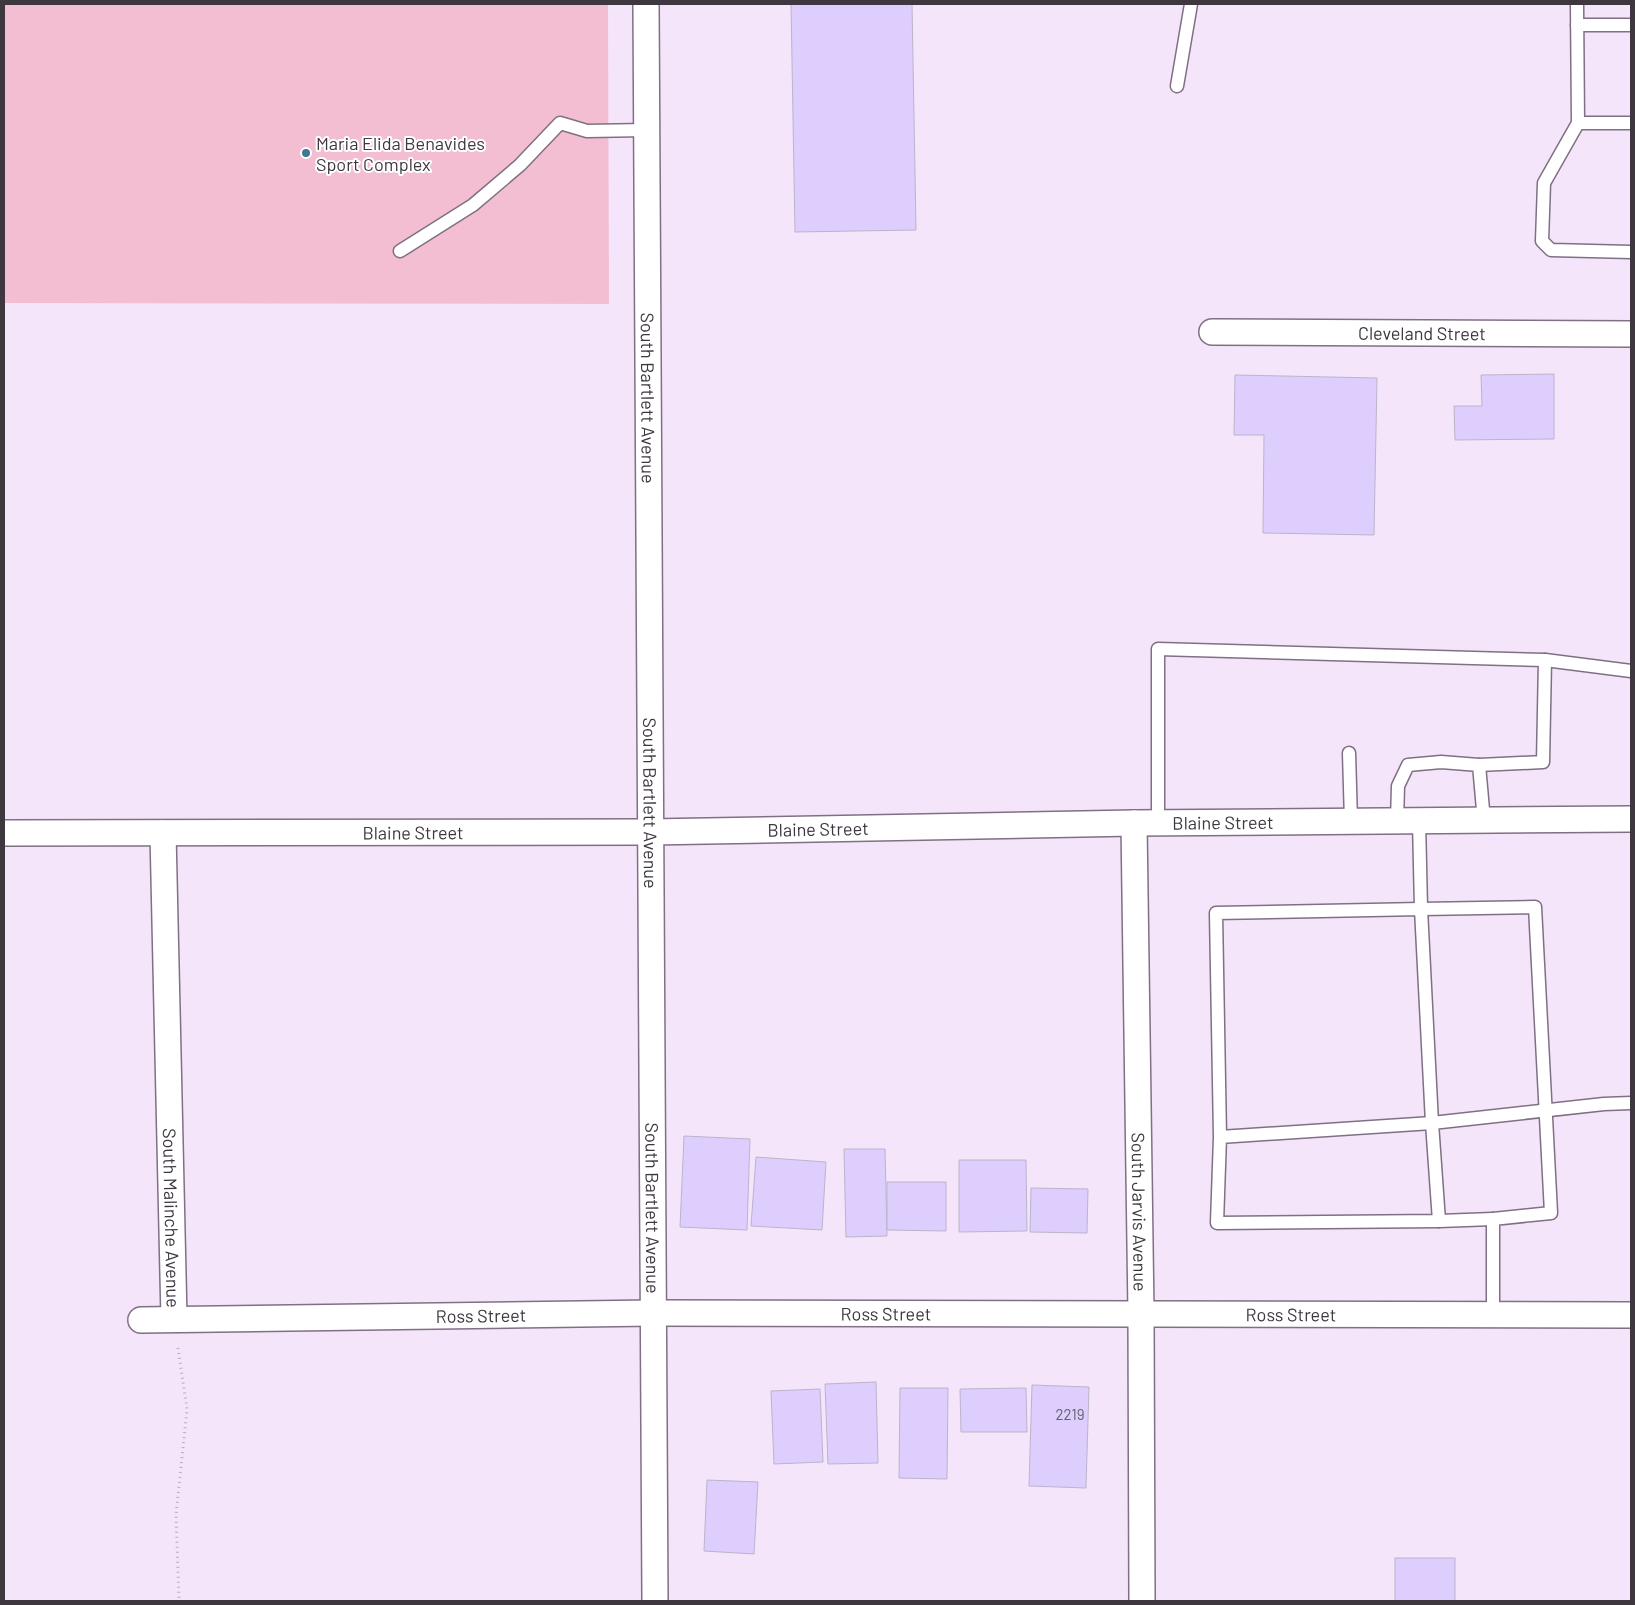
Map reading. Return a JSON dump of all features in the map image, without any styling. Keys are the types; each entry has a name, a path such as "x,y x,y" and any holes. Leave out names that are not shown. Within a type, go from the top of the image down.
{"street":[{"name":"South Bartlett Avenue","path":"646,4 655,1601"},
{"name":"Cleveland Street","path":"1212,332 1631,334"},
{"name":"Blaine Street","path":"4,833 650,832 1146,823 1631,819"},
{"name":"South Jarvis Avenue","path":"1142,1601 1141,1314 1146,823"},
{"name":"South Malinche Avenue","path":"163,833 174,1318"},
{"name":"Ross Street","path":"141,1320 174,1318 653,1313 1631,1315"}],"lane":[{"path":"1177,86 1191,4"},
{"path":"1577,4 1578,123 1544,184 1542,241 1551,250 1631,252"},
{"path":"1577,25 1631,25"},
{"path":"1578,123 1631,122"},
{"path":"400,251 473,205 520,165 560,123 587,131 646,130"},
{"path":"1146,823 1158,649 1346,660 1545,660 1631,671"},
{"path":"1439,1221 1421,909 1408,821 1398,786 1408,765 1441,762 1479,765 1543,762 1545,660"},
{"path":"1349,753 1351,822"},
{"path":"1479,765 1484,821"},
{"path":"1535,906 1551,1213 1493,1219 1439,1221 1218,1223 1220,1137 1216,913 1421,909 1535,906"},
{"path":"1220,1137 1432,1123 1631,1102"},
{"path":"1493,1219 1493,1315"}],"path":[{"name":"South Malinche Avenue","path":"174,1318 187,1409 176,1515 179,1601"}],"shaded area":[{"name":"Maria Elida Benavides Sport Complex","path":"4,4 608,4 609,304 4,303"}],"building":[{"path":"791,4 912,4 916,230 795,232"},
{"path":"1554,374 1554,439 1455,440 1454,406 1482,406 1481,375"},
{"path":"1235,375 1377,378 1374,535 1263,533 1264,435 1234,435"},
{"path":"684,1136 750,1139 747,1230 680,1227"},
{"path":"844,1149 885,1149 887,1236 846,1237"},
{"path":"756,1157 826,1162 822,1230 751,1226"},
{"path":"959,1160 1026,1160 1027,1231 959,1232"},
{"path":"887,1182 946,1182 946,1231 887,1230"},
{"path":"1031,1188 1088,1189 1087,1233 1030,1232"},
{"path":"876,1382 878,1463 828,1464 825,1384"},
{"path":"1032,1385 1089,1387 1086,1488 1029,1486"},
{"path":"900,1388 948,1388 947,1479 899,1478"},
{"path":"1026,1388 1027,1432 961,1432 960,1389"},
{"path":"820,1389 823,1462 774,1464 771,1391"},
{"path":"707,1480 758,1482 754,1554 704,1551"},
{"path":"1395,1558 1455,1558 1455,1601 1395,1601"}],"place":[{"name":"Maria Elida Benavides Sport Complex","path":"306,153"}]}
